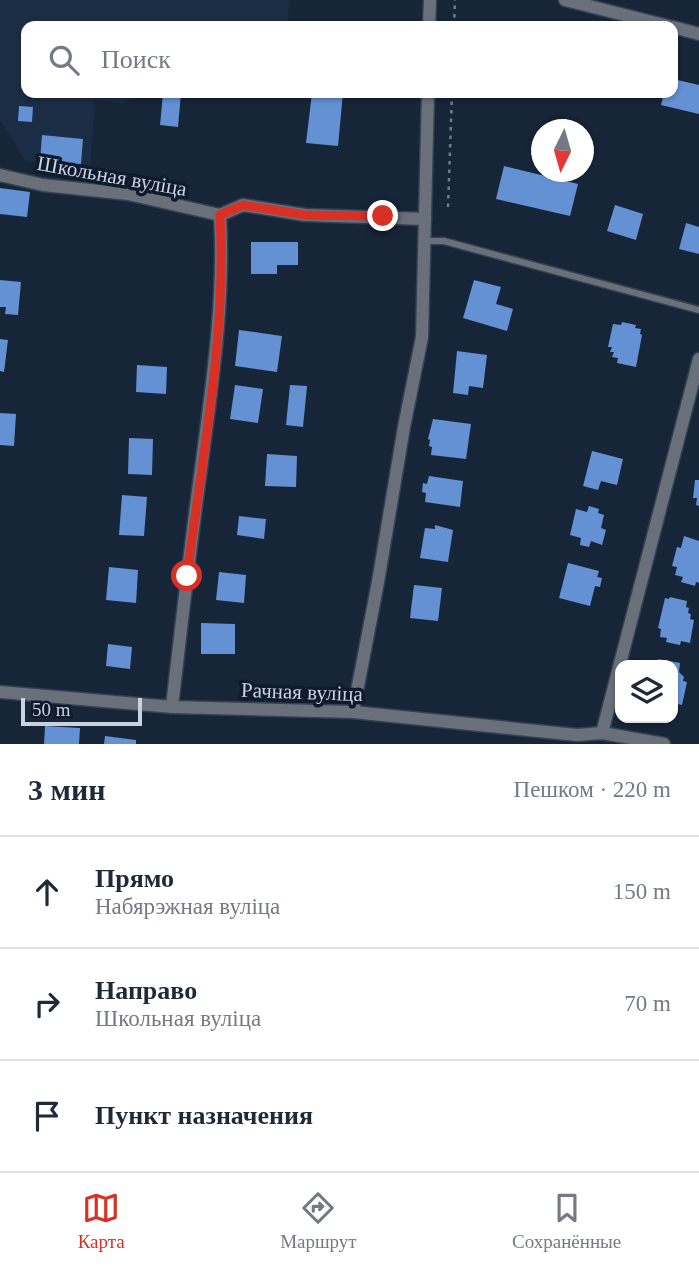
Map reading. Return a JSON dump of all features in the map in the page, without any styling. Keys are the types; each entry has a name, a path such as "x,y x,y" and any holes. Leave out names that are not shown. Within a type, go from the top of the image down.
{"street":[{"path":"429,21 430,0"},
{"path":"565,0 647,21"},
{"path":"678,29 699,34"},
{"path":"353,712 422,337 428,98"},
{"name":"Школьная вуліца","path":"0,175 43,185 128,194 220,215 243,205 305,215 425,219"},
{"path":"173,707 213,380 223,259 220,215"},
{"path":"602,733 699,359"},
{"name":"Рачная вуліца","path":"0,692 173,707 353,712 577,735 602,733 664,744"}],"lane":[{"path":"424,241 444,241 699,310"}],"path":[{"path":"454,0 454,21"},
{"path":"448,207 452,98"}],"shaded area":[{"path":"0,0 290,0 288,21 21,21 21,98 133,98 124,103 95,101 90,166 25,161 0,119"}],"building":[{"path":"678,80 699,85 699,114 661,105 663,98 678,98"},
{"path":"163,98 181,98 178,127 160,125"},
{"path":"311,98 343,98 338,146 306,143"},
{"path":"19,106 33,107 32,122 18,121"},
{"path":"42,135 83,139 81,164 40,161"},
{"path":"504,166 531,173 531,182 578,184 570,216 496,199"},
{"path":"0,188 30,192 27,217 0,214"},
{"path":"615,205 643,214 636,240 607,231"},
{"path":"686,223 699,227 699,254 679,249"},
{"path":"251,242 298,242 298,265 277,265 277,274 251,274"},
{"path":"0,280 21,282 18,315 5,314 6,307 0,307"},
{"path":"474,280 501,287 496,304 513,309 507,331 463,318"},
{"path":"622,322 641,329 636,367 617,363 618,358 612,357 614,352 610,352 612,347 608,347 613,324 621,325"},
{"path":"239,330 282,336 277,372 235,366"},
{"path":"0,339 8,340 4,372 0,371"},
{"path":"457,351 487,355 483,388 469,386 468,395 453,393"},
{"path":"137,365 167,367 166,394 136,392"},
{"path":"235,385 263,389 258,423 230,419"},
{"path":"290,385 307,386 303,427 286,425"},
{"path":"0,413 16,414 14,446 0,445"},
{"path":"433,419 471,424 466,459 431,455 432,447 429,446 428,439"},
{"path":"129,438 153,439 152,475 128,474"},
{"path":"592,451 623,459 617,485 601,481 598,490 583,486"},
{"path":"267,454 297,456 296,487 265,486"},
{"path":"429,476 463,481 460,507 425,502 423,483 427,484"},
{"path":"695,480 699,480 699,506 696,505 697,498 693,498"},
{"path":"122,495 147,497 144,536 119,535"},
{"path":"589,506 599,509 598,513 604,515 601,528 606,530 602,545 591,541 589,547 580,545 581,538 570,535 576,509 587,512"},
{"path":"239,516 266,519 264,539 237,535"},
{"path":"435,525 453,530 448,562 420,558 425,528 435,529"},
{"path":"684,536 699,541 699,583 696,582 695,586 681,582 683,577 675,575 677,567 672,566 677,547 681,548"},
{"path":"568,563 599,571 597,577 602,578 600,587 595,586 590,606 559,598"},
{"path":"109,567 138,570 136,603 106,600"},
{"path":"219,572 246,575 244,603 216,600"},
{"path":"414,585 442,588 438,621 410,618"},
{"path":"665,598 687,601 690,619 694,620 690,643 681,641 680,645 666,642 667,638 660,637 661,629 658,628"},
{"path":"201,623 235,624 235,654 201,654"},
{"path":"108,644 132,647 130,669 106,666"},
{"path":"678,663 683,681 687,682 682,705 678,704"},
{"path":"45,726 80,728 79,744 44,744"},
{"path":"105,736 136,740 136,744 104,744"}],"route":[{"path":"187,576 213,380 223,259 220,215 243,205 305,215 383,216"}]}
